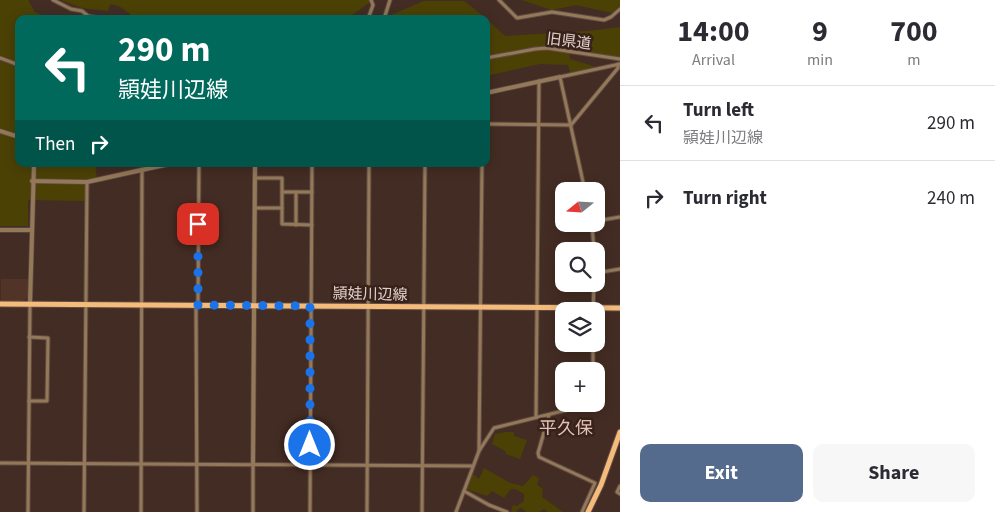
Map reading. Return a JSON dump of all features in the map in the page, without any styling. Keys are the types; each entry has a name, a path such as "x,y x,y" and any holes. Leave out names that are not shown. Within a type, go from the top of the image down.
{"main road":[{"name":"頴娃川辺線","path":"0,304 555,308"},
{"name":"頴娃川辺線","path":"605,309 620,308"},
{"path":"588,512 601,484 620,432"}],"street":[{"path":"53,0 71,9 82,11 87,15"},
{"path":"369,15 373,5 371,0"},
{"path":"385,15 390,0"},
{"path":"499,0 517,18 552,12 604,20 620,9"},
{"name":"旧県道","path":"490,57 547,48 620,59"},
{"path":"0,58 15,64"},
{"path":"490,93 619,64"},
{"path":"571,125 618,68 619,64"},
{"path":"560,77 583,182"},
{"path":"536,417 540,81"},
{"path":"490,124 571,125"},
{"path":"0,131 15,136"},
{"path":"28,512 29,337 34,167"},
{"path":"32,181 87,182 156,167"},
{"path":"197,512 199,167"},
{"path":"253,512 255,167"},
{"path":"310,512 312,167"},
{"path":"367,512 369,167"},
{"path":"422,512 425,167"},
{"path":"479,451 482,167"},
{"path":"141,512 142,170"},
{"path":"255,178 282,178 282,224 312,225"},
{"path":"84,512 87,182"},
{"path":"282,192 312,192"},
{"path":"296,192 296,224"},
{"path":"255,208 282,208"},
{"path":"605,220 620,217"},
{"path":"0,230 31,230"},
{"path":"605,272 620,269"},
{"path":"29,337 48,338 47,402 29,401"},
{"path":"456,512 479,451 497,426 557,412"},
{"path":"549,414 538,453 539,457 595,483 582,512"},
{"path":"0,463 472,466"},
{"path":"620,486 617,492 620,494"},
{"path":"464,491 489,505 507,512"}],"shaded area":[{"path":"0,0 28,0 35,12 41,15 15,15 15,62 0,56"},
{"path":"61,0 373,0 352,15 132,15 122,8 110,4 108,11 82,8"},
{"path":"521,0 620,0 620,5 612,13 576,5 552,10"},
{"path":"424,1 464,1 482,15 391,15"},
{"path":"490,22 505,36 620,27 620,57 569,50 570,59 596,67 570,73 568,65 540,64 490,75"},
{"path":"0,61 15,66 15,167 95,167 97,178 85,180 85,201 28,200 28,226 0,226"},
{"path":"1,279 28,279 28,297 22,302 1,301"},
{"path":"514,432 514,436 527,440 520,459 506,454 505,451 492,444 495,434"},
{"path":"484,468 510,483 523,486 533,475 539,478 537,485 543,489 542,497 563,512 548,512 544,509 539,512 526,512 522,508 516,512 511,512 513,505 517,506 524,501 524,494 515,489 511,489 504,498 492,491 487,496 466,489 472,473 479,479"}],"district":[{"name":"平久保","path":"566,428"}],"route":[{"path":"198,224 198,305 310,306 310,445"}]}
